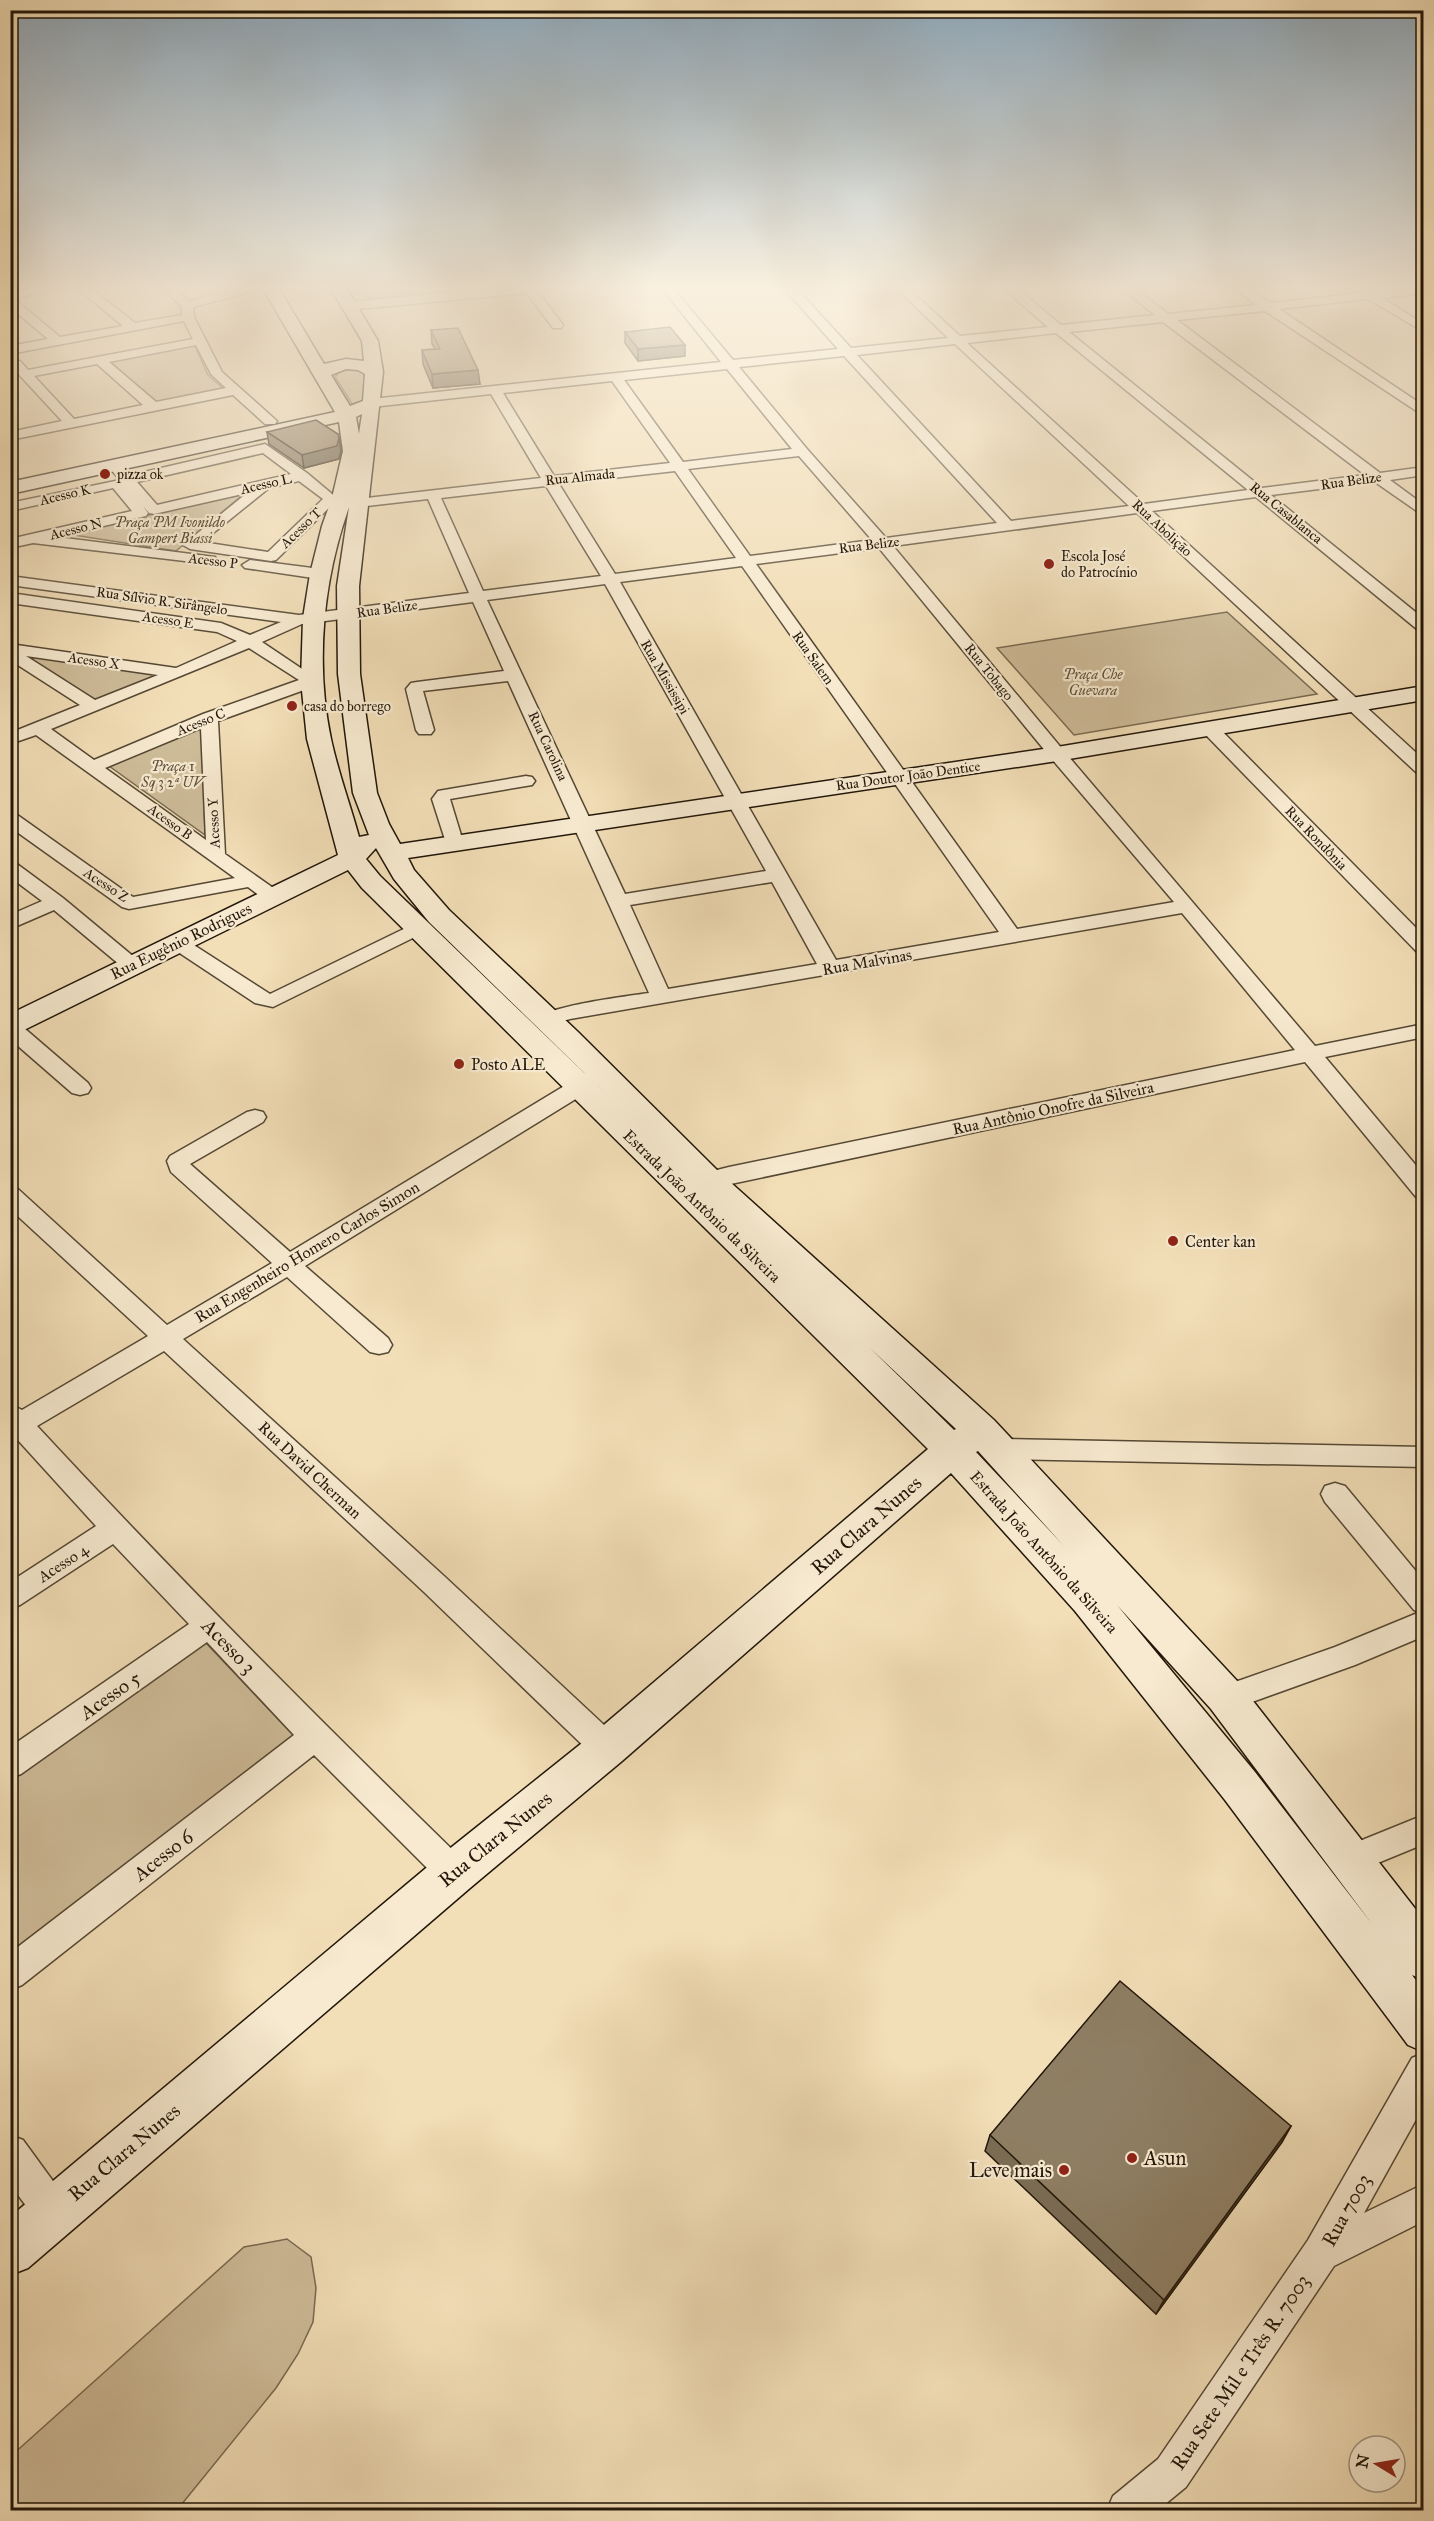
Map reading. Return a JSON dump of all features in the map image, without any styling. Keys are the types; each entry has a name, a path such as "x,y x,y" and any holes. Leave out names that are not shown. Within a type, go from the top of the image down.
{"main road":[{"path":"344,405 352,414"},
{"name":"Estrada João Antônio da Silveira","path":"357,405 352,414 344,500 349,674 365,793 376,824 403,873 501,992"},
{"path":"10,477 270,421 352,414"},
{"path":"10,488 302,425 326,424 344,429 352,414"},
{"name":"Estrada João Antônio da Silveira","path":"344,500 332,526 309,622 312,681 319,738 352,858 371,882 418,928 553,1035 591,1079 695,1184 978,1443 1225,1696 1351,1859 1424,1959"},
{"path":"309,622 334,631 337,655 349,674"},
{"name":"Rua Doutor João Dentice","path":"393,854 585,823 1057,754 1424,693"},
{"path":"352,858 367,844 376,824"},
{"name":"Rua Eugênio Rodrigues","path":"10,1027 179,944 262,888 352,858"},
{"name":"Estrada João Antônio da Silveira","path":"978,1443 1089,1599 1240,1786 1424,2029"},
{"name":"Rua Clara Nunes","path":"10,2250 454,1873 978,1443"}],"street":[{"path":"54,405 71,423"},
{"path":"10,436 159,405"},
{"path":"252,405 270,421"},
{"path":"352,414 405,405"},
{"name":"Rua Mississipi","path":"503,405 609,578 830,968"},
{"name":"Rua Salem","path":"636,405 1012,937"},
{"name":"Rua Tobago","path":"764,405 802,452 883,543 1424,1191"},
{"path":"895,405 1008,527"},
{"name":"Rua Abolição","path":"1028,405 1424,770"},
{"name":"Rua Casablanca","path":"1152,405 1424,627"},
{"path":"1281,405 1424,512"},
{"name":"Acesso L","path":"248,436 302,476"},
{"path":"129,480 265,448"},
{"name":"Rua Almada","path":"344,500 433,495 802,452"},
{"path":"115,466 129,480 148,511"},
{"name":"Rua Belize","path":"10,739 177,673 249,641 309,622 347,614 1424,471"},
{"name":"Acesso T","path":"266,484 190,545 271,556 344,500 302,476"},
{"name":"Acesso L","path":"148,511 302,476"},
{"name":"Acesso K","path":"10,507 116,483 148,511"},
{"name":"Rua Carolina","path":"433,495 477,596 585,823 661,996"},
{"name":"Acesso N","path":"10,544 148,511"},
{"name":"Acesso P","path":"35,538 320,574"},
{"name":"Rua Sílvio R. Sirângelo","path":"10,580 309,622"},
{"path":"10,613 17,599"},
{"name":"Acesso E","path":"17,599 221,628 249,641 312,681"},
{"path":"10,651 93,706"},
{"name":"Acesso X","path":"10,651 177,673"},
{"path":"425,730 414,689 417,687 514,675"},
{"name":"Acesso C","path":"92,767 210,718 312,681"},
{"name":"Acesso Y","path":"210,718 216,855"},
{"name":"Acesso B","path":"38,728 262,888"},
{"name":"Rua Rondônia","path":"1209,728 1424,948"},
{"path":"455,845 441,799 444,795 526,781"},
{"name":"Acesso Z","path":"10,818 129,903 262,888"},
{"path":"10,868 56,902 133,966"},
{"path":"620,901 777,875"},
{"path":"10,923 56,902"},
{"name":"Rua Malvinas","path":"553,1035 567,1012 1187,906"},
{"path":"179,944 262,999 273,1001 418,928"},
{"path":"10,1027 80,1088"},
{"name":"Rua Antônio Onofre da Silveira","path":"695,1184 1424,1030"},
{"name":"Rua Engenheiro Homero Carlos Simon","path":"14,1423 290,1264 591,1079"},
{"path":"255,1117 178,1161 179,1167 379,1345"},
{"name":"Rua David Cherman","path":"10,1195 434,1584 607,1748"},
{"name":"Acesso 3","path":"14,1423 315,1736 454,1873"},
{"path":"978,1443 1424,1457"},
{"path":"1335,1494 1424,1602"},
{"name":"Acesso 4","path":"10,1597 115,1528"},
{"path":"1225,1696 1240,1693 1345,1656 1424,1623"},
{"name":"Acesso 5","path":"10,1764 210,1625"},
{"name":"Acesso 6","path":"10,1974 315,1736"},
{"path":"1351,1859 1424,1829"},
{"name":"Rua 7003","path":"1321,2253 1424,2070"},
{"path":"10,2153 53,2212"},
{"name":"Rua 7003","path":"1321,2253 1424,2202"},
{"name":"Rua Sete Mil e Três R. 7003","path":"1127,2511 1172,2473 1321,2253"}],"green space":[{"name":"Praça PM Ivonildo Gampert Biassi","path":"245,493 176,551 67,534"},
{"name":"Praça Che Guevara","path":"1227,612 1317,694 1074,735 997,648"},
{"path":"23,654 160,674 97,701"},
{"name":"Praça 1 Sq 3 2ª UV","path":"202,728 205,835 109,766"},
{"path":"205,1642 294,1736 11,1953 11,1781"},
{"path":"287,2239 311,2257 316,2288 313,2322 298,2354 276,2388 177,2510 11,2510 11,2456 244,2247"}],"building":[{"path":"316,420 338,434 337,446 302,455 267,432"},
{"name":"Asun","path":"1120,1981 1291,2126 1164,2300 990,2135"}],"place":[{"name":"pizza ok","path":"105,474"},
{"name":"Escola José do Patrocínio","path":"1049,564"},
{"name":"casa do borrego","path":"292,706"},
{"name":"Posto ALE","path":"459,1064"},
{"name":"Center kan","path":"1173,1241"},
{"name":"Asun","path":"1132,2158"},
{"name":"Leve mais","path":"1064,2170"}]}
